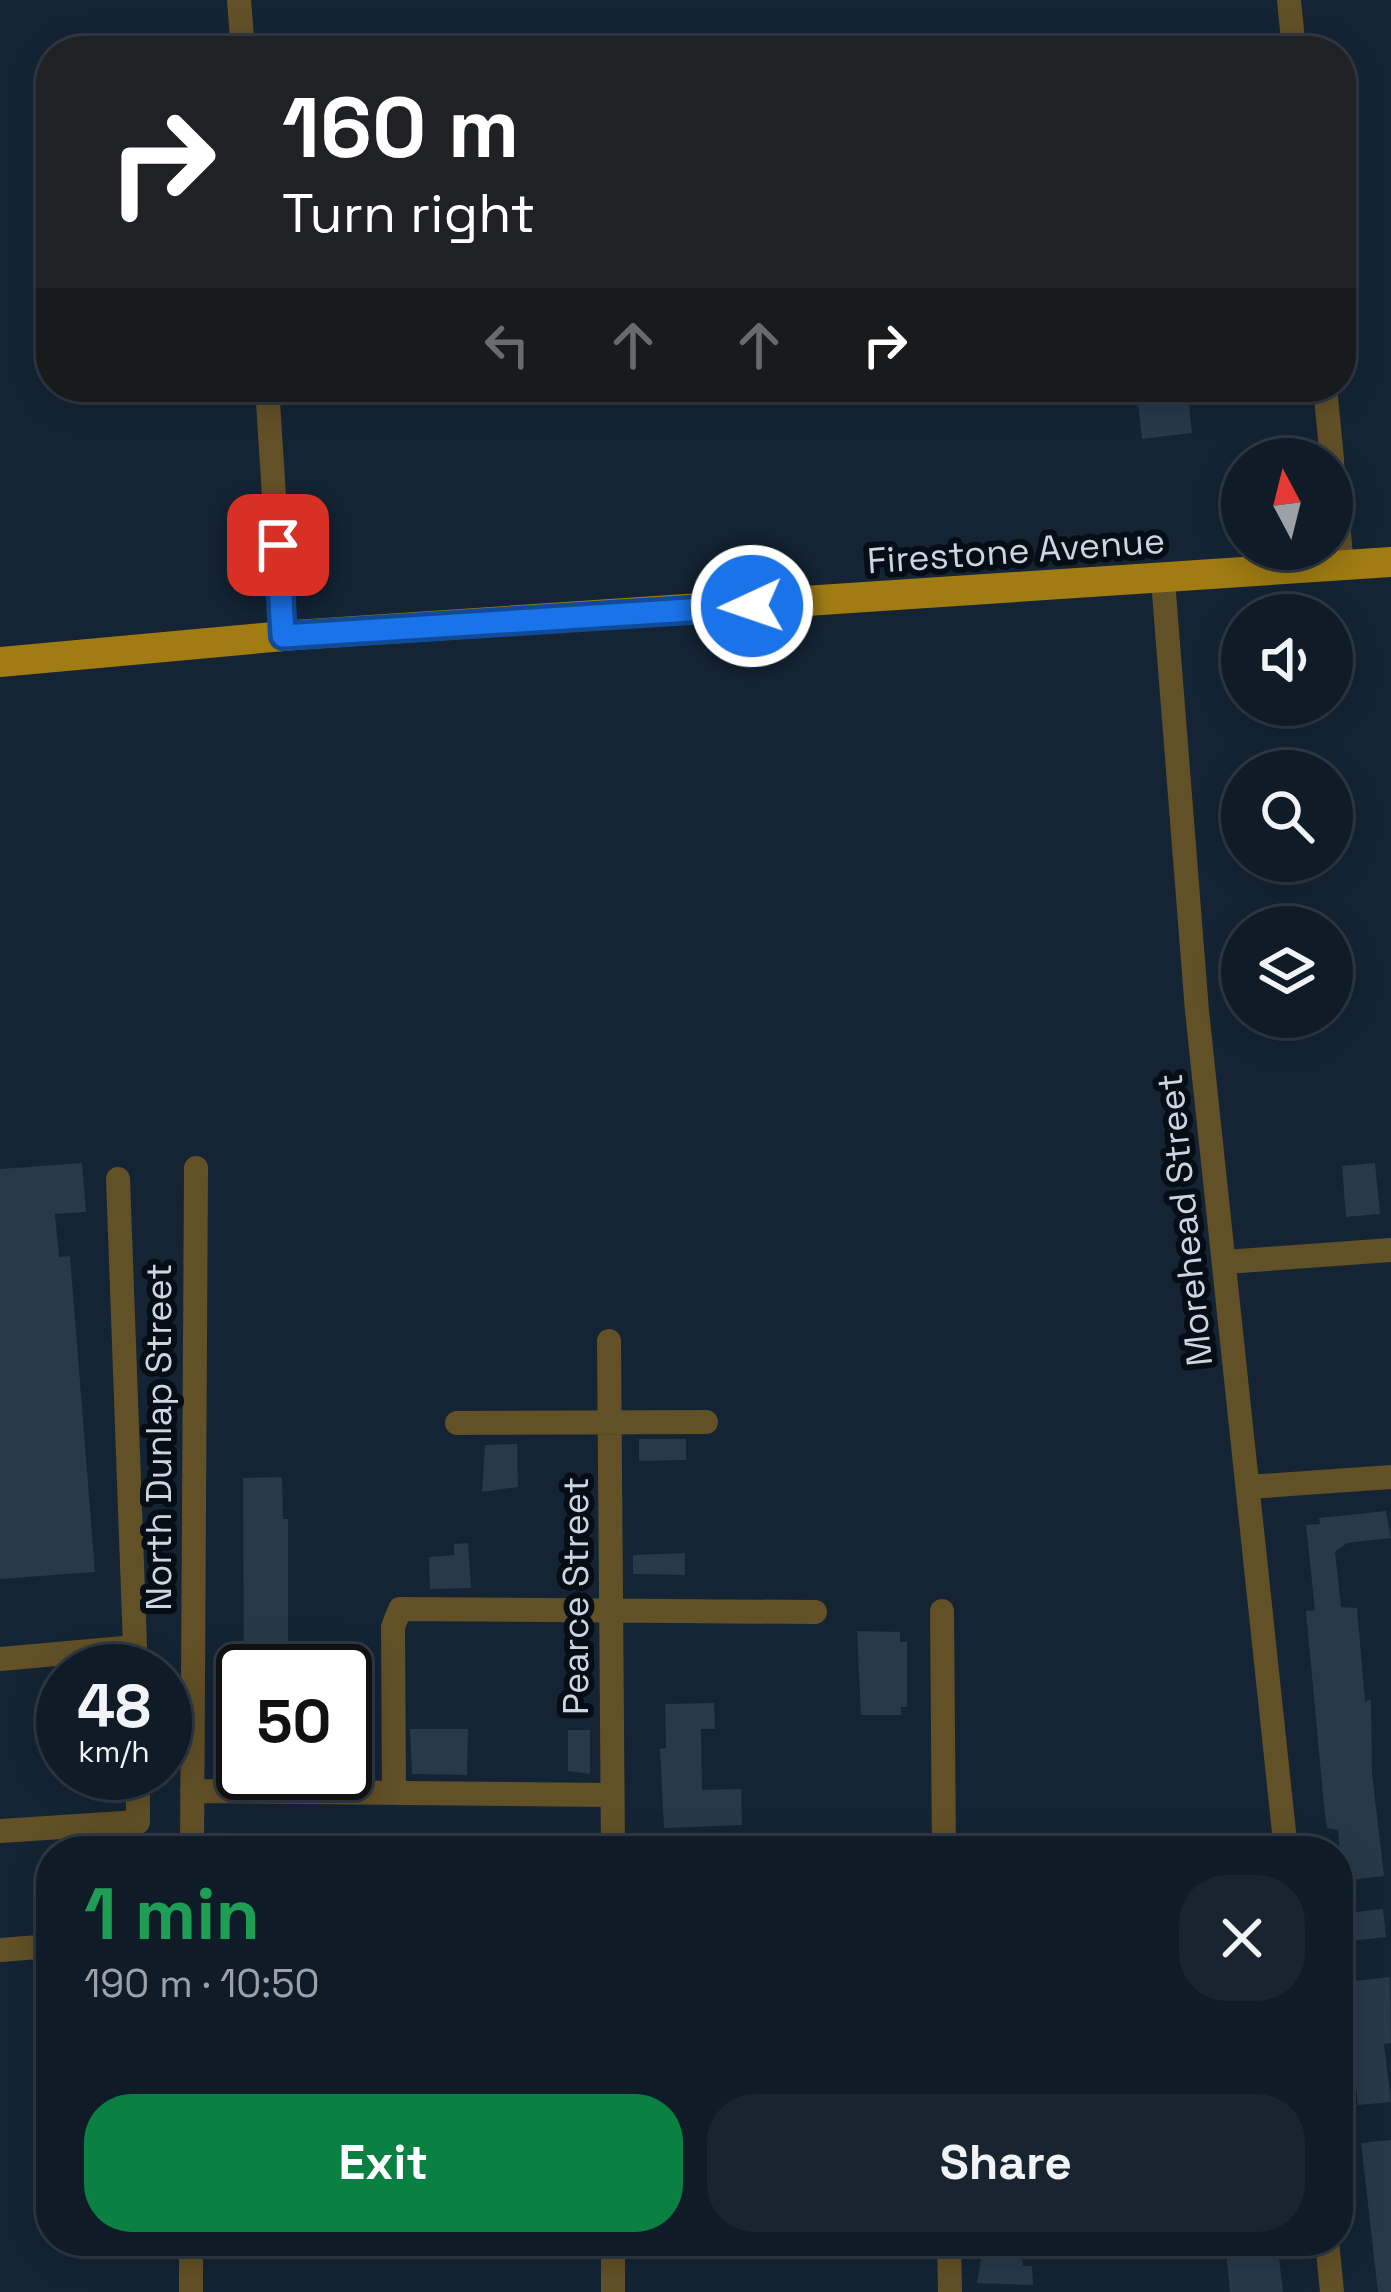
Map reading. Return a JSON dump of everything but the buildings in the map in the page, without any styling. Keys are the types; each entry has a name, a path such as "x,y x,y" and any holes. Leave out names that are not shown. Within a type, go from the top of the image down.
{"main road":[{"name":"Firestone Avenue","path":"1353,564 1391,562"},
{"name":"Firestone Avenue","path":"0,662 283,636 1282,570"}],"street":[{"path":"239,0 242,36"},
{"path":"1289,0 1293,36"},
{"path":"268,402 283,636"},
{"path":"1326,402 1330,438"},
{"name":"Morehead Street","path":"1163,580 1197,1010 1284,1836"},
{"name":"North Dunlap Street","path":"192,1791 196,1168"},
{"path":"118,1178 135,1644"},
{"path":"1226,1262 1391,1250"},
{"name":"Pearce Street","path":"609,1341 613,1836"},
{"path":"458,1423 706,1422"},
{"path":"1249,1487 1391,1477"},
{"path":"394,1793 393,1627 400,1609 815,1612"},
{"path":"942,1611 944,1836"},
{"path":"0,1659 36,1659"},
{"path":"192,1791 612,1795"},
{"path":"0,1831 138,1822 138,1800"},
{"name":"North Dunlap Street","path":"192,1800 192,1836"},
{"path":"0,1950 36,1947"},
{"path":"191,2256 191,2292"},
{"path":"613,2256 613,2292"},
{"path":"949,2256 950,2292"},
{"path":"1328,2256 1332,2292"}],"route":[{"path":"278,545 283,636 752,606"}]}
